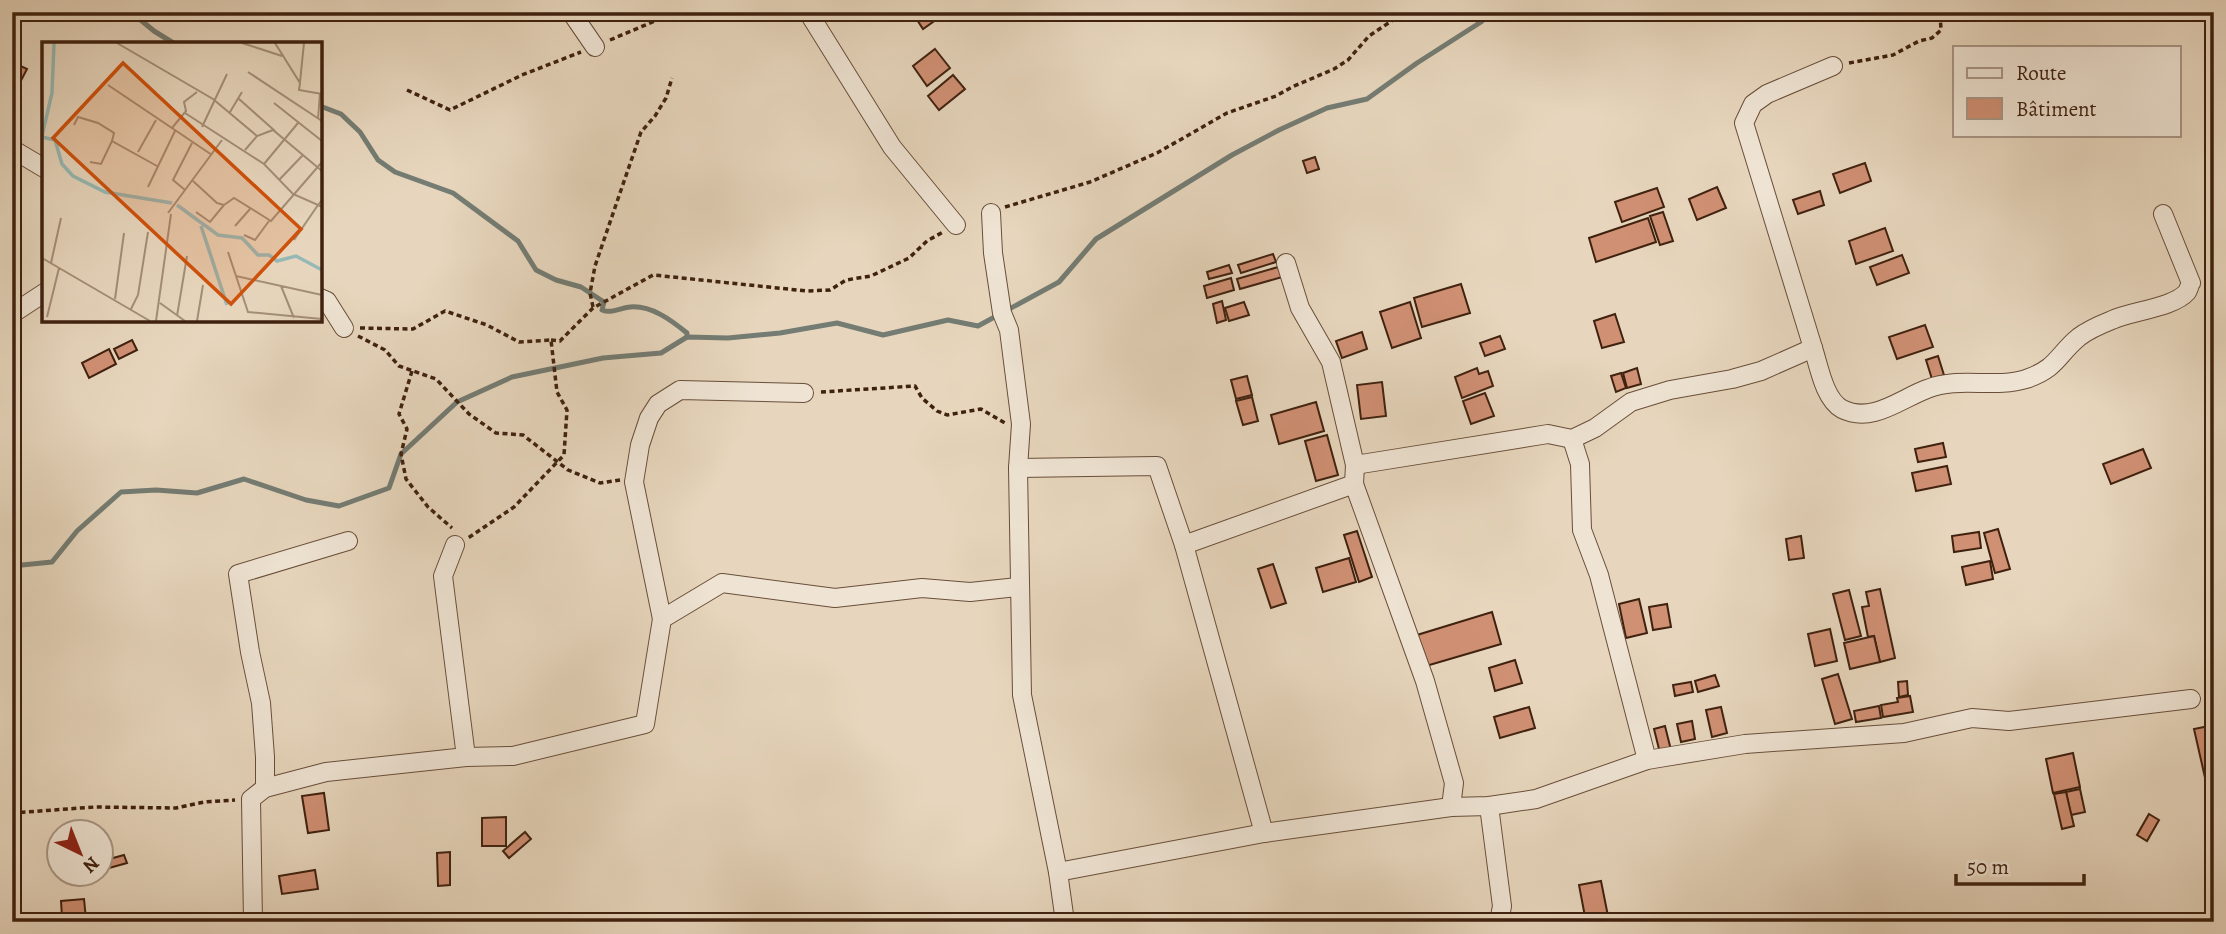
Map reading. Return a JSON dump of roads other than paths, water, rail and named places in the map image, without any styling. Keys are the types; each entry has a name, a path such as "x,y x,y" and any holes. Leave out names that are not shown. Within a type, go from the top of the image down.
{"street":[{"path":"570,12 595,47"},
{"path":"808,12 892,147 956,225"},
{"path":"1833,66 1767,94 1753,104 1744,124 1826,388 1840,408 1867,414 1891,406 1927,388 1952,382 1993,383 2023,380 2049,370 2080,336 2114,319 2173,301 2187,292 2191,283 2163,214"},
{"path":"12,149 42,167"},
{"path":"991,213 993,253 1002,313 1009,330 1021,424 1018,468 1018,587 1022,695 1058,872 1065,922"},
{"path":"1286,262 1300,308 1331,362 1355,465 1354,484 1425,681 1454,783 1451,807"},
{"path":"12,314 42,294"},
{"path":"322,299 327,301 344,328"},
{"path":"1355,465 1548,434 1572,439 1595,428 1631,402 1670,390 1761,372 1813,348"},
{"path":"258,793 326,772 466,757 513,756 645,724 662,619 634,482 640,445 649,418 658,404 680,390 804,393"},
{"path":"1572,439 1580,464 1582,530 1599,575 1647,760"},
{"path":"1018,468 1157,466 1184,545 1264,834"},
{"path":"1184,545 1354,484"},
{"path":"253,922 258,793 265,757 261,703 238,574 348,541"},
{"path":"454,545 443,576 466,757"},
{"path":"662,619 722,583 835,598 922,588 970,592 1018,587"},
{"path":"1058,872 1264,834 1451,807 1489,806 1536,799 1647,760 1745,744 1904,733 1972,719 2009,721 2191,699"},
{"path":"1489,806 1502,906 1499,922"}],"waterway":[{"path":"131,12 172,42"},
{"path":"12,566 52,562 77,531 121,492 156,490 197,493 244,479 306,500 339,506 389,488 401,454 457,402 512,377 603,358 661,353 687,337 728,338 780,333 837,323 883,335 948,320 978,326 1059,282 1096,239 1232,155 1327,108 1367,99 1481,22 1491,12"},
{"path":"322,107 341,114 360,132 378,160 395,172 453,193 518,241 536,270 556,280 581,287 604,302 602,310 638,307 653,311 681,328 687,333 687,337"}]}
